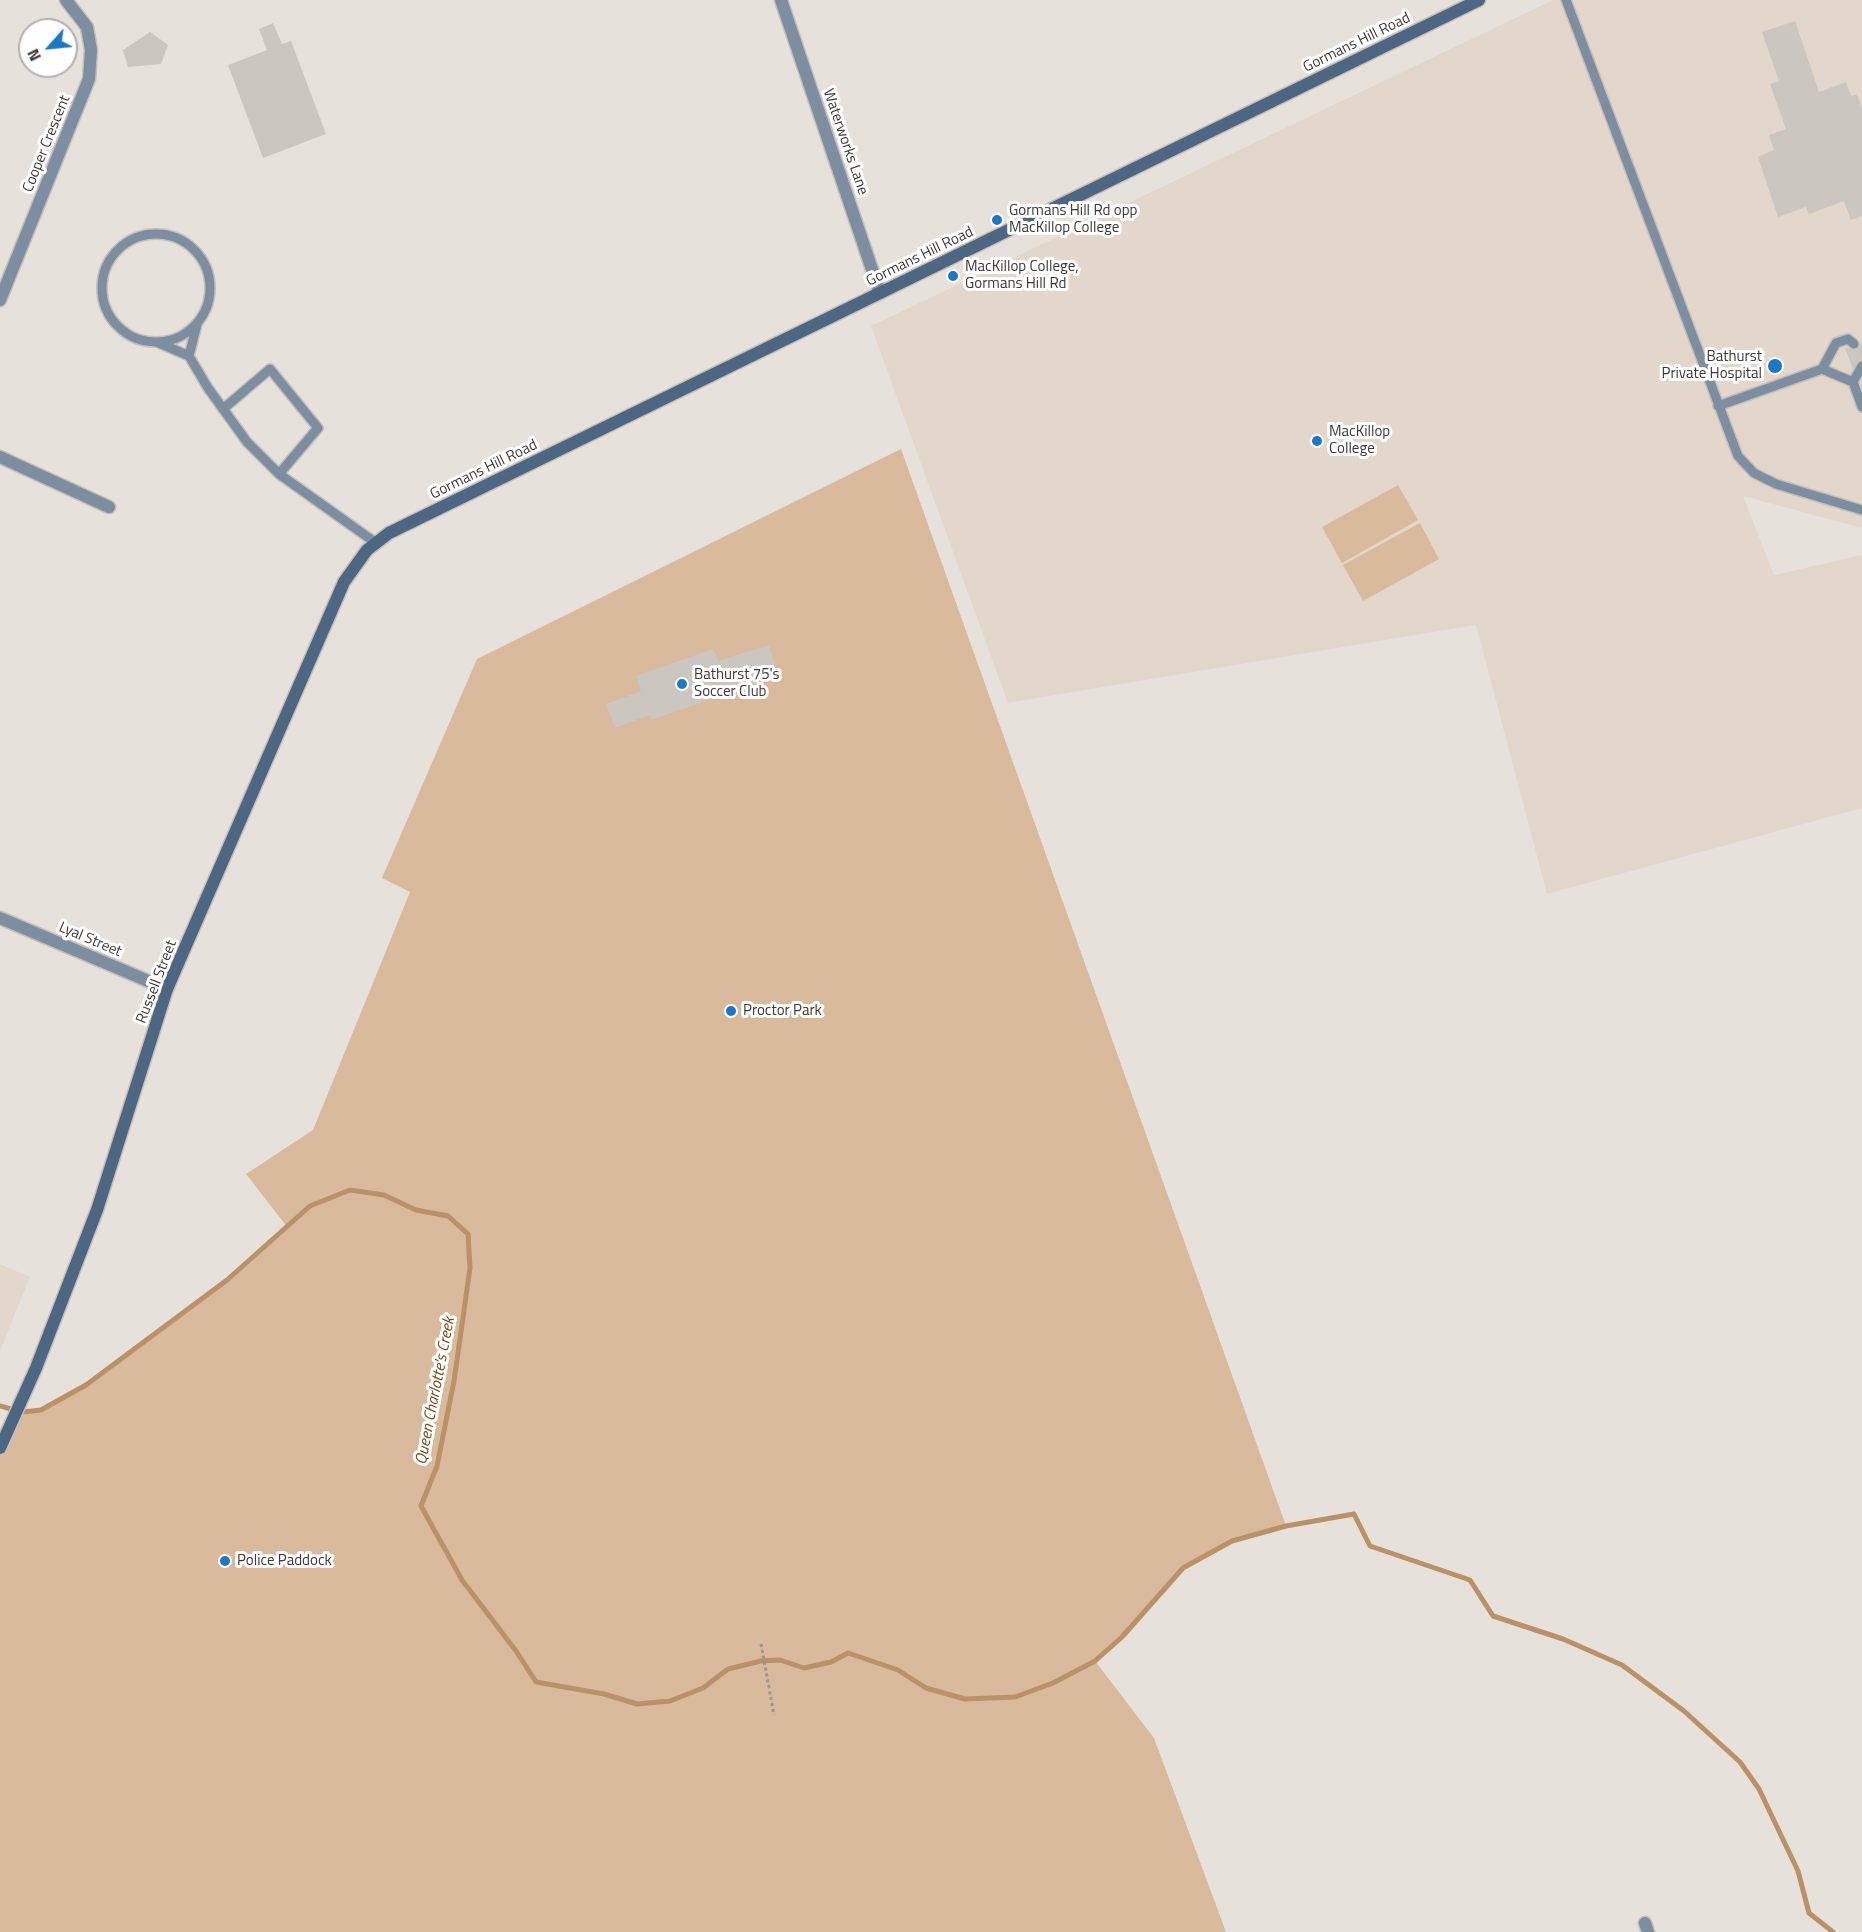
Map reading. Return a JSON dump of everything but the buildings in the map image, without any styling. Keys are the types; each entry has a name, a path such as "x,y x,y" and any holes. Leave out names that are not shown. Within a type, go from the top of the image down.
{"street":[{"name":"Cooper Crescent","path":"0,300 89,79 91,50 87,27 66,0"},
{"name":"Waterworks Lane","path":"782,0 880,294"},
{"name":"Gormans Hill Road","path":"376,543 389,533 1479,0"},
{"path":"0,457 109,507"},
{"name":"Russell Street","path":"0,1448 36,1368 97,1210 167,989 344,582 361,556 376,543"},
{"name":"Lyal Street","path":"0,918 167,989"}],"lane":[{"path":"1566,0 1738,456 1754,473 1776,484 1862,510"},
{"path":"189,356 197,324 209,302 209,275 200,256 183,241 166,235 147,234 129,241 114,254 105,271 102,296 114,323 136,339 159,343 189,356 223,410 247,442 279,474 376,543"},
{"path":"159,343 181,337 197,324"},
{"path":"1718,406 1822,369 1836,343 1848,339 1854,344"},
{"path":"1853,382 1862,366"},
{"path":"223,410 270,369 318,428 279,474"},
{"path":"1822,369 1853,382 1862,407"}],"path":[{"path":"761,1644 774,1715"}],"shaded area":[{"name":"MacKillop College","path":"1553,0 1862,0 1862,528 1743,496 1774,575 1862,555 1862,808 1547,894 1476,625 1008,703 871,326"},
{"name":"Proctor Park","path":"901,449 1286,1526 1232,1541 1183,1568 1122,1637 1095,1661 1154,1738 1226,1932 0,1932 0,1450 22,1412 41,1410 86,1385 227,1280 259,1249 288,1228 246,1174 313,1130 410,892 382,878 477,659"},
{"path":"1398,485 1418,520 1342,563 1322,527"},
{"path":"1420,523 1439,559 1363,601 1343,565"},
{"path":"0,1264 30,1277 0,1351"}],"waterway":[{"name":"Queen Charlotte's Creek","path":"0,1406 22,1412 41,1410 86,1385 227,1280 310,1206 350,1190 384,1195 416,1210 448,1216 468,1234 470,1268 454,1381 437,1466 421,1506 462,1580 516,1651 536,1682 604,1694 637,1704 670,1701 703,1688 728,1669 761,1661 780,1660 804,1668 831,1662 848,1653 898,1670 926,1688 965,1699 1015,1697 1053,1683 1095,1661 1122,1637 1183,1568 1232,1541 1286,1526 1354,1514 1370,1546 1470,1580 1493,1616 1563,1639 1622,1665 1684,1711 1740,1762 1759,1789 1798,1871 1809,1913 1833,1932"}],"place":[{"name":"Gormans Hill Rd opp MacKillop College","path":"997,220"},
{"name":"MacKillop College, Gormans Hill Rd","path":"953,276"},
{"name":"Bathurst Private Hospital","path":"1775,366"},
{"name":"MacKillop College","path":"1317,441"},
{"name":"Bathurst 75's Soccer Club","path":"682,684"},
{"name":"Proctor Park","path":"731,1011"},
{"name":"Police Paddock","path":"225,1561"}]}
